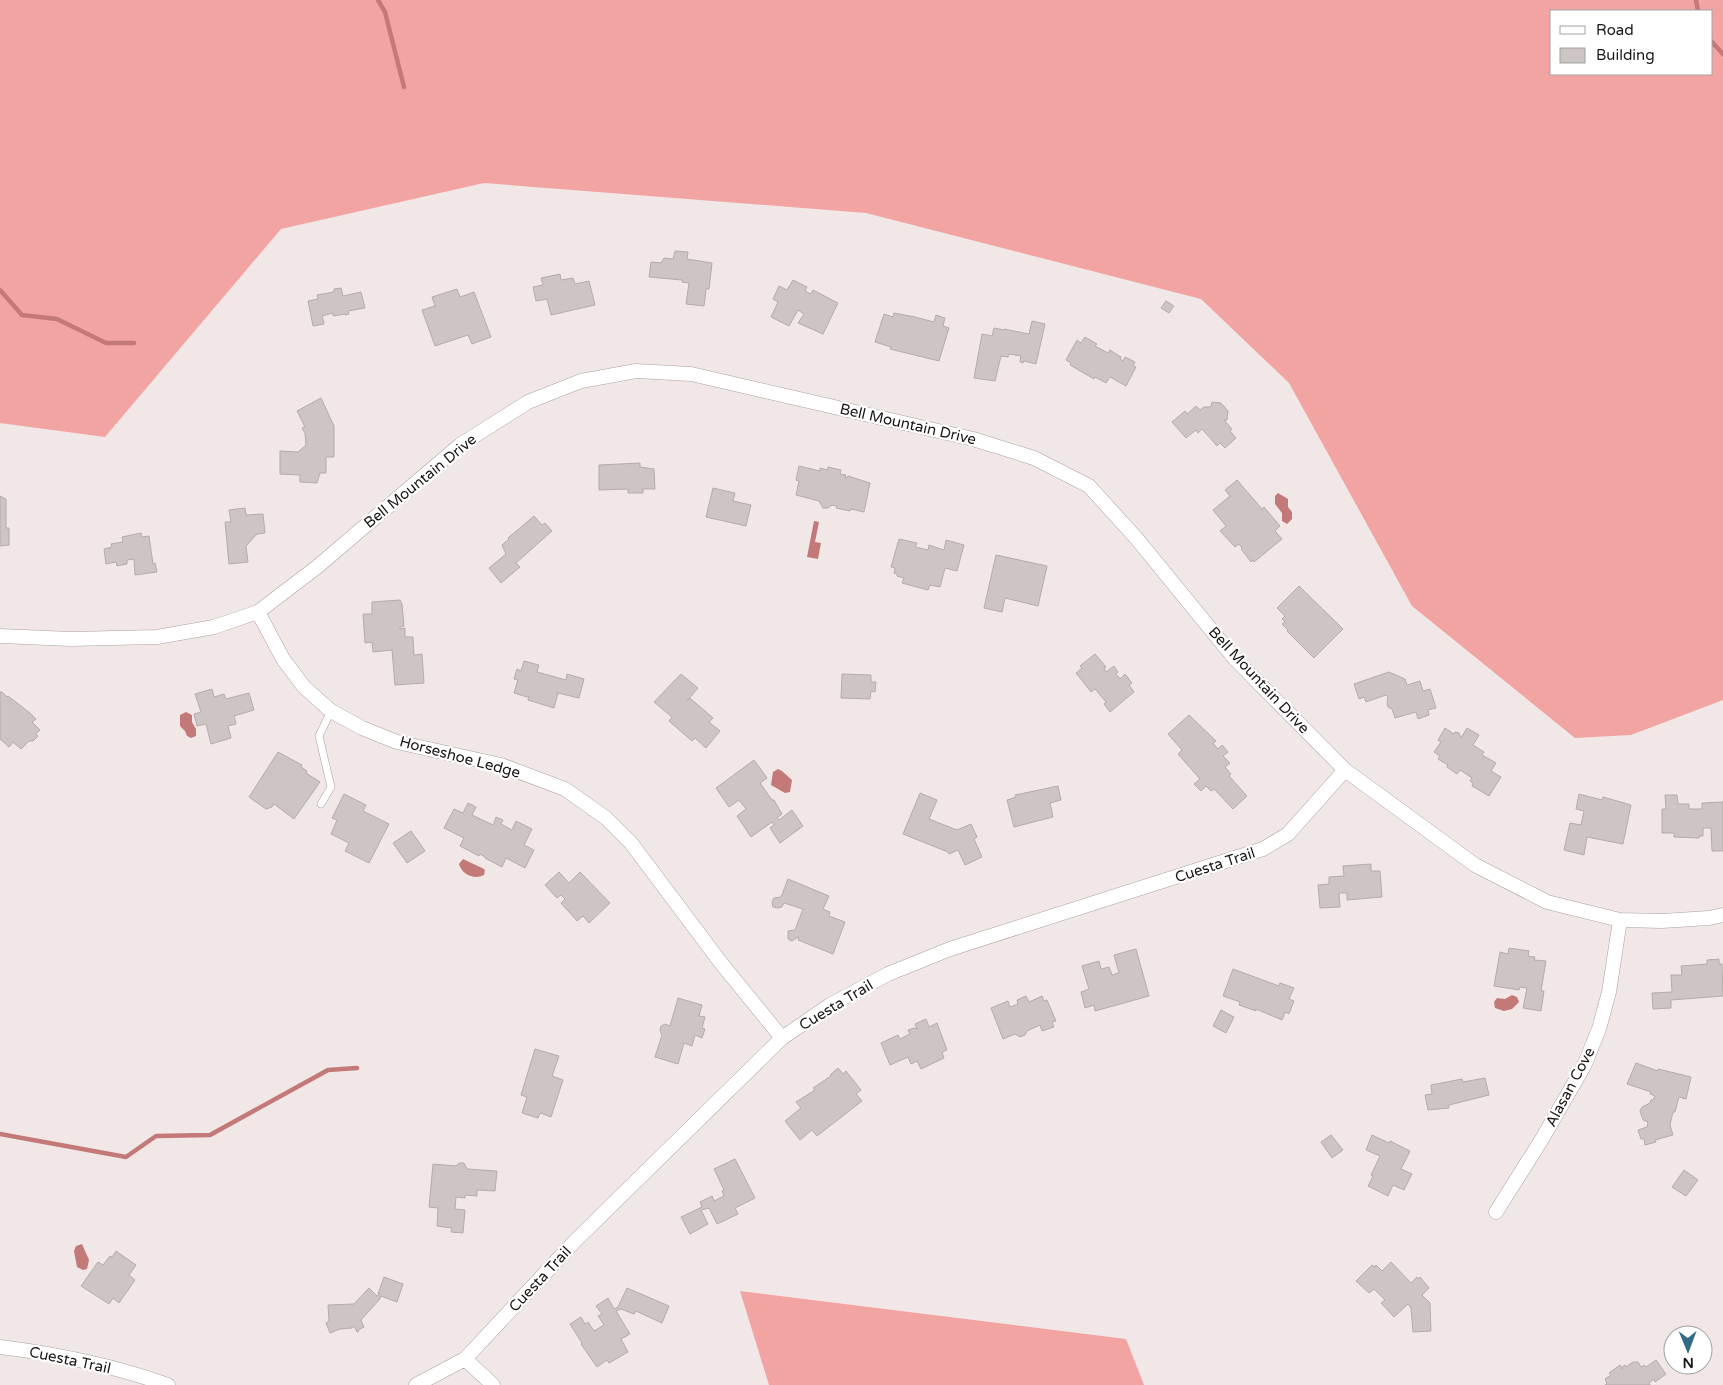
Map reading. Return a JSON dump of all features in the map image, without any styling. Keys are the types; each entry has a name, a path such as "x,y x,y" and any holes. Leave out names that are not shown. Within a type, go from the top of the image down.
{"street":[{"name":"Bell Mountain Drive","path":"0,636 71,639 157,637 214,627 258,612 318,567 460,445 528,402 581,381 636,372 690,374 973,439 1034,458 1089,486 1137,539 1235,659 1345,770 1475,865 1547,902 1620,920 1662,921 1709,918 1723,915"},
{"name":"Horseshoe Ledge","path":"258,612 283,659 293,673 304,687 331,711 362,728 397,742 501,765 565,789 606,818 631,844 721,964 782,1038"},
{"name":"Cuesta Trail","path":"416,1385 465,1359 575,1241 782,1038 830,1005 880,979 950,950 1263,849 1288,834 1345,770"},
{"name":"Alasan Cove","path":"1496,1212 1542,1139 1584,1066 1599,1029 1609,992 1620,920"},
{"name":"Cuesta Trail","path":"0,1347 71,1358 139,1375 168,1385"},
{"path":"465,1359 494,1385"}],"lane":[{"path":"321,804 331,788 319,736 331,711"}],"shaded area":[{"path":"0,0 1723,0 1723,700 1631,735 1575,738 1412,606 1289,383 1201,299 866,213 484,183 281,229 105,437 0,423"},
{"path":"1278,493 1288,499 1288,507 1292,512 1292,519 1287,524 1282,521 1282,513 1275,504 1275,496"},
{"path":"814,521 819,522 815,542 821,543 818,559 807,557"},
{"path":"186,712 192,715 192,722 196,729 196,736 191,738 187,736 180,726 180,715"},
{"path":"778,769 792,780 790,792 785,793 771,785 773,772"},
{"path":"463,859 485,870 484,875 473,877 466,874 459,864"},
{"path":"1512,995 1517,997 1519,1002 1512,1009 1504,1011 1495,1008 1494,1002 1497,998 1505,999"},
{"path":"82,1244 89,1260 87,1269 83,1270 77,1267 74,1251 76,1246"},
{"path":"740,1291 1126,1339 1144,1385 769,1385"}],"building":[{"path":"675,251 688,252 687,259 712,263 709,289 706,289 704,306 686,304 689,283 682,282 682,280 649,277 651,262 661,263 664,258 673,259"},
{"path":"560,274 561,280 573,278 575,284 589,281 595,305 551,315 547,299 536,301 533,287 543,285 541,278"},
{"path":"793,280 807,287 805,291 811,294 813,290 838,303 823,334 798,323 804,314 798,310 789,326 771,317 778,302 773,299 779,286 787,290"},
{"path":"341,288 343,296 361,292 365,308 348,311 349,314 345,315 333,316 333,313 322,316 324,324 313,326 308,301 318,299 317,295 334,292 334,289"},
{"path":"457,289 460,297 474,292 491,337 472,344 468,335 435,346 422,310 435,306 432,297"},
{"path":"1166,301 1174,306 1169,313 1161,308"},
{"path":"894,313 934,322 936,315 945,318 943,326 949,328 939,361 890,349 891,347 875,342 884,314 893,317"},
{"path":"1032,321 1045,324 1036,364 1020,362 1021,356 1009,354 1008,357 1001,356 995,381 974,378 982,334 992,336 994,328 1029,334"},
{"path":"1085,337 1097,344 1095,346 1108,353 1110,350 1121,357 1120,359 1123,361 1125,357 1135,362 1133,366 1136,367 1126,386 1110,377 1106,383 1095,377 1094,379 1070,365 1071,363 1066,360 1077,340 1081,343"},
{"path":"321,398 334,426 334,457 326,457 326,473 320,473 317,483 300,482 300,475 280,474 280,451 298,452 306,445 305,433 302,428 305,427 297,411"},
{"path":"1212,402 1221,403 1228,411 1227,420 1224,420 1232,429 1230,431 1236,438 1225,448 1220,443 1217,446 1202,429 1198,433 1196,430 1186,438 1172,422 1185,411 1187,414 1196,406 1200,410 1204,407 1211,407"},
{"path":"640,463 640,467 654,469 655,489 643,489 643,493 628,493 628,489 599,490 599,465"},
{"path":"799,466 820,471 820,468 827,470 828,467 841,470 840,474 846,475 845,478 848,476 870,483 864,512 836,508 837,506 832,505 828,508 823,508 819,501 796,495 799,481 796,480"},
{"path":"1237,480 1262,509 1264,507 1280,526 1275,531 1282,539 1254,562 1253,560 1251,562 1239,544 1235,547 1220,531 1226,526 1213,510 1230,496 1225,490"},
{"path":"713,488 735,493 733,501 751,505 746,526 706,517"},
{"path":"0,496 6,499 6,528 9,528 9,545 0,546"},
{"path":"245,508 246,515 263,514 265,533 257,534 246,546 248,562 229,564 225,522 231,522 229,510"},
{"path":"534,516 542,525 545,523 552,531 516,563 520,567 501,583 489,568 506,554 502,545 508,538"},
{"path":"141,533 142,537 149,536 153,564 155,563 157,572 135,575 134,559 127,560 127,564 117,566 116,562 106,564 104,549 112,547 111,544 123,542 122,537"},
{"path":"899,539 917,543 915,547 928,550 929,545 944,550 946,540 964,545 957,571 945,568 940,587 930,585 928,590 902,583 904,578 897,576 894,573 895,568 891,567"},
{"path":"996,555 1047,566 1038,606 1005,598 1002,612 984,608"},
{"path":"1299,586 1343,629 1314,658 1287,631 1282,624 1285,622 1282,619 1285,616 1277,608"},
{"path":"400,600 404,626 400,627 400,629 405,628 405,637 413,637 414,655 422,654 424,683 395,685 392,650 373,652 372,642 365,643 363,614 372,614 372,602"},
{"path":"1095,654 1106,667 1104,668 1106,672 1114,666 1118,672 1116,674 1120,679 1125,674 1132,683 1129,685 1134,692 1110,712 1104,704 1106,702 1095,689 1091,692 1076,673 1082,668 1080,666"},
{"path":"524,661 539,665 537,672 566,680 567,674 584,679 579,698 558,693 554,708 528,700 529,696 514,693 518,680 514,679 517,669 521,671"},
{"path":"1389,672 1405,679 1407,685 1420,681 1423,691 1430,689 1436,708 1428,710 1429,715 1418,719 1416,712 1395,718 1392,709 1388,707 1388,697 1386,695 1366,702 1364,697 1359,699 1354,684"},
{"path":"681,674 698,688 687,701 690,698 713,718 709,722 720,731 706,748 695,738 692,741 669,721 672,717 654,702"},
{"path":"842,674 871,675 871,682 876,682 875,692 871,691 870,699 841,698"},
{"path":"212,689 214,697 224,694 226,699 249,693 254,710 234,716 236,724 228,726 231,738 211,744 206,724 197,726 194,714 201,712 195,694"},
{"path":"0,692 8,696 36,719 32,722 40,730 36,734 38,736 21,749 13,742 9,747 0,739"},
{"path":"1189,715 1216,741 1213,743 1218,749 1222,745 1228,752 1223,756 1230,763 1225,767 1231,774 1229,776 1247,796 1233,809 1214,789 1211,791 1206,786 1201,791 1194,784 1200,779 1178,754 1182,750 1168,734"},
{"path":"1445,728 1454,734 1455,732 1459,733 1461,738 1467,728 1479,735 1473,745 1484,752 1482,755 1496,763 1491,771 1501,777 1489,796 1472,786 1473,783 1470,781 1472,778 1460,770 1457,774 1438,759 1440,756 1434,752 1441,742 1438,740"},
{"path":"278,752 302,765 301,767 307,771 306,773 320,782 294,819 274,804 266,809 249,797"},
{"path":"754,760 767,778 760,783 772,800 774,800 782,814 777,818 779,820 792,810 803,826 780,843 770,828 774,825 772,822 751,837 737,816 746,809 739,800 729,807 716,788"},
{"path":"1058,786 1061,800 1050,803 1053,817 1014,827 1007,800 1016,797 1015,795"},
{"path":"920,793 937,800 929,819 957,830 971,824 977,837 974,839 982,857 965,865 958,850 949,854 903,834"},
{"path":"344,794 366,805 363,811 389,824 369,863 345,851 349,843 331,834 337,820 332,818"},
{"path":"1579,794 1602,800 1603,797 1631,805 1623,844 1587,837 1584,855 1564,850 1570,823 1581,825 1584,811 1576,809"},
{"path":"1665,795 1677,795 1678,804 1689,804 1689,809 1702,809 1702,803 1723,802 1723,851 1712,851 1711,828 1703,828 1703,836 1699,836 1699,838 1674,837 1674,833 1662,833 1662,809 1666,809"},
{"path":"468,803 476,807 472,815 493,825 496,817 503,820 501,824 512,830 516,821 532,829 524,845 534,850 525,868 506,858 502,867 480,854 479,856 460,846 464,838 444,828 454,809 463,813"},
{"path":"411,831 425,851 407,863 393,843"},
{"path":"1371,864 1371,871 1380,871 1382,897 1347,900 1347,893 1339,893 1340,907 1320,908 1318,885 1329,884 1329,877 1344,876 1343,866"},
{"path":"559,872 569,883 580,872 610,903 589,923 583,916 577,921 561,903 565,899 561,895 557,898 545,885"},
{"path":"788,879 829,896 823,909 830,912 829,916 845,922 833,954 798,940 799,937 792,941 788,939 788,931 795,930 803,909 784,903 782,907 773,907 772,902 774,898 781,897"},
{"path":"1509,948 1529,951 1528,956 1535,957 1534,960 1546,961 1541,991 1544,991 1541,1011 1523,1008 1527,988 1520,987 1519,990 1494,986 1500,952 1508,954"},
{"path":"1136,949 1149,996 1095,1011 1094,1005 1085,1008 1081,992 1089,989 1082,966 1099,961 1101,969 1109,967 1112,975 1119,973 1114,955"},
{"path":"1719,959 1719,964 1722,964 1723,996 1671,1000 1671,1008 1653,1009 1652,993 1672,992 1671,975 1682,975 1681,966 1707,964 1707,960"},
{"path":"1233,969 1279,986 1280,983 1294,988 1289,999 1294,1001 1289,1014 1285,1012 1282,1020 1256,1009 1256,1011 1239,1005 1240,1002 1223,996"},
{"path":"1026,996 1029,1002 1042,996 1044,1001 1047,1000 1056,1021 1052,1022 1054,1027 1042,1031 1040,1025 1027,1031 1025,1035 1020,1037 1015,1034 1003,1039 991,1008 1008,1001 1010,1007 1018,1004 1017,1000"},
{"path":"678,998 702,1005 699,1016 705,1017 702,1028 705,1029 702,1038 695,1035 692,1046 684,1043 678,1064 655,1057 662,1035 660,1031 661,1026 665,1024 670,1026"},
{"path":"1221,1010 1234,1017 1226,1033 1213,1026"},
{"path":"926,1019 929,1027 937,1023 947,1050 942,1052 944,1058 921,1069 917,1061 911,1064 908,1057 890,1065 881,1043 898,1035 900,1039 910,1034 908,1030 917,1029 915,1024"},
{"path":"535,1049 559,1056 552,1076 563,1080 551,1117 540,1113 538,1118 522,1113 527,1097 521,1095"},
{"path":"1636,1063 1658,1071 1658,1069 1691,1077 1686,1099 1679,1097 1675,1112 1673,1112 1670,1125 1673,1135 1645,1145 1644,1139 1641,1139 1638,1130 1647,1127 1648,1122 1643,1120 1640,1111 1655,1096 1650,1094 1651,1092 1627,1084"},
{"path":"838,1068 843,1074 846,1071 861,1090 856,1094 862,1101 817,1136 812,1130 800,1140 785,1121 801,1108 796,1102 815,1090 813,1088 831,1076"},
{"path":"1485,1078 1489,1095 1449,1105 1449,1108 1428,1110 1425,1095 1432,1094 1431,1085 1462,1079 1463,1082"},
{"path":"1331,1135 1343,1150 1332,1158 1321,1142"},
{"path":"1372,1135 1410,1151 1401,1169 1412,1174 1404,1190 1393,1185 1388,1196 1368,1186 1380,1156 1366,1150"},
{"path":"735,1159 755,1198 735,1208 738,1214 717,1224 709,1208 701,1210 708,1224 690,1234 681,1217 702,1207 700,1202 712,1196 714,1201 724,1196 722,1191 724,1190 714,1169"},
{"path":"459,1163 464,1163 467,1169 497,1171 495,1191 477,1190 477,1196 465,1195 465,1198 456,1197 455,1209 465,1210 463,1233 451,1232 452,1228 437,1226 438,1208 429,1207 433,1164 456,1166"},
{"path":"1684,1170 1698,1180 1686,1196 1672,1187"},
{"path":"116,1251 136,1265 129,1275 135,1280 119,1303 113,1298 109,1304 81,1286 98,1262 103,1265"},
{"path":"1391,1262 1411,1283 1417,1277 1419,1279 1420,1277 1429,1288 1422,1295 1430,1303 1431,1331 1413,1332 1411,1308 1408,1304 1394,1317 1381,1303 1385,1300 1374,1289 1369,1293 1356,1281 1372,1265 1375,1267 1376,1265 1382,1271"},
{"path":"384,1277 403,1284 397,1302 381,1296 361,1320 364,1327 359,1331 357,1332 354,1326 330,1333 326,1323 329,1321 328,1305 354,1304 369,1288 377,1296 380,1294 378,1294"},
{"path":"627,1288 669,1306 662,1323 636,1311 634,1314 621,1309 616,1311 630,1334 621,1339 628,1352 609,1363 607,1360 597,1367 570,1324 581,1317 585,1324 588,1322 594,1331 604,1325 598,1316 602,1314 596,1306 608,1298 614,1309 618,1307"},
{"path":"1656,1360 1665,1375 1655,1382 1654,1379 1649,1383 1650,1385 1605,1385 1607,1383 1605,1379 1611,1375 1609,1373 1620,1365 1622,1369 1625,1365 1626,1367 1633,1362 1638,1362 1641,1367 1644,1365 1646,1367"}],"waterway":[{"path":"378,0 385,12 404,87"},
{"path":"1696,0 1698,10"},
{"path":"1713,43 1723,54"},
{"path":"0,290 22,315 57,319 106,343 134,343"},
{"path":"0,1134 126,1157 156,1136 210,1135 328,1070 357,1068"}]}
